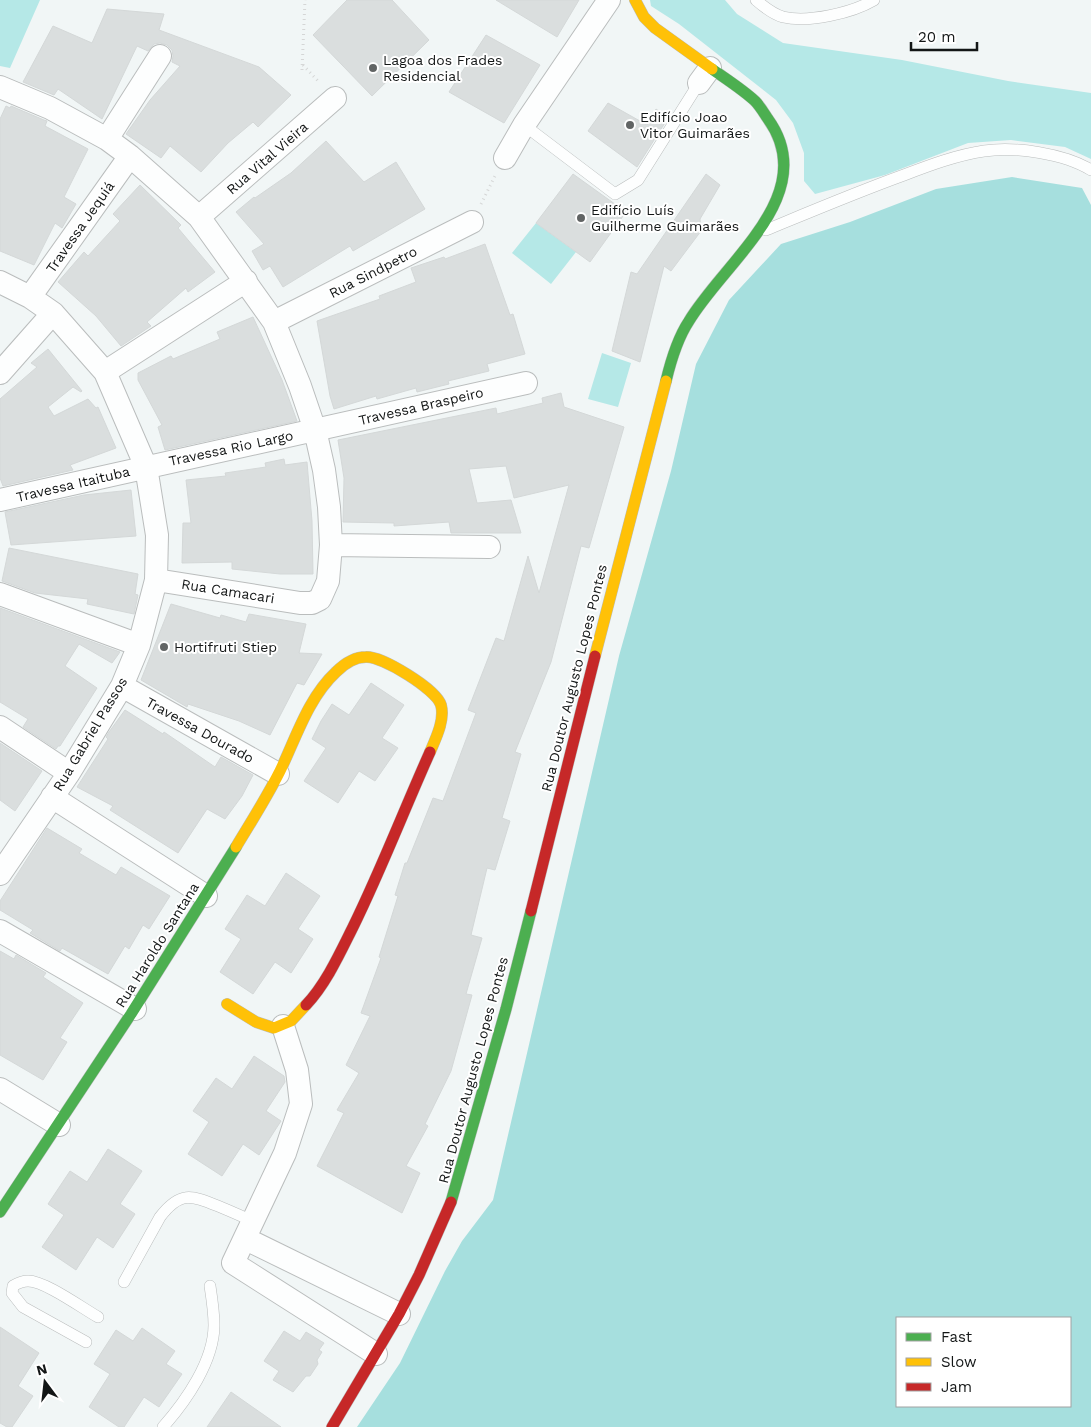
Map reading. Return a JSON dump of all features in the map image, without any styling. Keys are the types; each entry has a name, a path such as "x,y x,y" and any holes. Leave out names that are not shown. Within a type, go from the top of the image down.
{"street":[{"path":"505,158 524,125 609,0"},
{"name":"Rua Doutor Augusto Lopes Pontes","path":"332,1427 376,1354 419,1275 454,1196 506,1009 656,417 676,350 687,322 704,296 758,233 770,215 782,185 784,164 782,146 777,129 767,114 755,101 705,76 655,28 644,16 634,0"},
{"path":"107,139 160,56"},
{"path":"0,87 50,108 107,139 130,156 199,217 246,281 274,322 300,386 315,430 324,470 331,545 489,547"},
{"name":"Rua Vital Vieira","path":"199,217 335,98"},
{"name":"Travessa Jequiá","path":"30,297 130,156"},
{"name":"Rua Sindpetro","path":"274,322 472,222"},
{"path":"105,372 246,281"},
{"name":"Rua Gabriel Passos","path":"0,282 30,297 53,313 105,372 146,467 157,535 156,580 138,645 122,686 69,773 0,874"},
{"path":"0,373 53,313"},
{"name":"Travessa Braspeiro","path":"315,430 526,383"},
{"name":"Travessa Rio Largo","path":"146,467 315,430"},
{"name":"Travessa Itaituba","path":"0,500 146,467"},
{"name":"Rua Camacari","path":"156,580 300,603 312,603 320,599 328,581 331,545"},
{"path":"0,594 138,645"},
{"name":"Rua Haroldo Santana","path":"0,1212 59,1125 206,896 278,774 322,685 338,669 349,662 361,657 373,657 430,688 440,702 441,721 348,939 316,991 300,1012 283,1026"},
{"name":"Travessa Dourado","path":"122,686 278,774"},
{"path":"0,727 69,773"},
{"path":"52,797 206,896"},
{"path":"0,931 135,1008"},
{"path":"226,1004 263,1026 273,1028 283,1026 297,1070 301,1104 285,1153 233,1263 376,1354"},
{"path":"0,1089 59,1125"},
{"path":"250,1230 320,1276 398,1314"},
{"path":"302,1306 320,1276"}],"lane":[{"path":"756,0 765,8 782,17 813,18 835,15 864,6 874,0"},
{"path":"524,125 615,194 638,180 705,76"},
{"path":"758,233 861,190 940,162 985,151 1014,150 1041,153 1066,159 1091,170"},
{"path":"124,1282 160,1216 176,1201 186,1197 196,1197 250,1230"},
{"path":"86,1342 23,1307 12,1293 14,1286 20,1282 30,1281 41,1284 98,1318"},
{"path":"163,1427 196,1382 209,1354 214,1326 210,1286"}],"path":[{"path":"302,70 305,0"},
{"path":"472,222 505,158"}],"shaded area":[{"path":"0,0 40,0 10,68 0,66"},
{"path":"650,0 725,0 737,14 783,43 902,60 1008,81 1091,93 1091,159 1065,147 1011,140 968,143 885,175 815,194 804,181 804,153 793,123 776,100 679,24 651,6"},
{"path":"1012,177 1082,188 1091,205 1091,1427 357,1427 400,1363 445,1271 462,1241 493,1200 619,656 671,471 696,364 729,300 781,244 850,222 936,189"},
{"path":"536,223 576,252 551,284 512,253"},
{"path":"602,353 631,363 618,407 588,399"}],"building":[{"name":"Lagoa dos Frades Residencial","path":"347,0 392,0 429,40 372,96 313,35"},
{"path":"496,0 579,0 557,37"},
{"path":"107,9 164,14 159,30 259,67 291,95 258,127 253,122 228,143 201,172 170,146 161,158 126,134 150,100 180,66 172,62 172,50 167,45 154,44 148,51 137,46 102,119 58,89 54,95 23,82 53,26 92,43"},
{"path":"486,35 540,65 504,123 449,92"},
{"name":"Edifício Joao Vitor Guimarães","path":"608,103 647,125 656,109 668,118 637,167 588,131"},
{"path":"6,106 10,108 11,106 47,121 45,126 88,149 64,197 76,204 62,228 55,223 34,265 0,251 0,119"},
{"path":"326,141 364,182 396,162 425,209 353,251 350,246 283,287 270,266 263,270 252,251 264,244 236,212 254,197 291,173"},
{"name":"Edifício Luís Guilherme Guimarães","path":"573,174 626,212 590,262 536,223"},
{"path":"706,174 720,185 700,219 701,231 671,271 664,266 640,362 612,351 631,272 637,274"},
{"path":"140,185 181,225 178,228 215,272 188,292 186,288 147,322 151,326 121,346 96,316 58,282 84,252 88,256 120,221 113,214"},
{"path":"485,244 510,315 513,314 525,354 487,364 489,371 448,381 449,384 417,392 416,388 377,399 376,396 334,409 317,321 380,299 379,296 416,282 411,268 444,257 445,259"},
{"path":"253,317 282,380 297,421 165,450 158,427 162,425 138,380 138,373 171,356 173,359 220,339 217,332"},
{"path":"48,349 82,391 73,387 48,407 54,416 88,399 96,408 98,407 116,448 70,465 73,470 3,486 0,478 0,399 37,367 31,363"},
{"path":"561,393 564,407 624,427 589,548 581,546 551,662 515,752 521,754 502,818 510,821 495,870 487,868 471,935 482,938 466,994 472,995 451,1071 425,1124 428,1126 406,1166 420,1173 402,1213 317,1166 344,1113 337,1110 359,1073 346,1065 370,1016 361,1013 381,958 379,957 398,896 395,895 405,863 407,863 433,798 443,801 476,713 468,710 496,638 504,641 528,556 539,593 569,485 514,498 506,466 469,469 477,503 511,500 521,533 451,533 449,522 394,526 394,523 343,522 344,478 338,440 496,408 497,414 543,403 542,398"},
{"path":"284,459 285,465 307,462 312,521 313,574 280,574 232,569 232,562 182,563 183,523 191,523 186,480 226,476 225,473 266,467 265,463"},
{"path":"131,490 136,536 11,545 5,512 84,495"},
{"path":"9,548 138,574 135,594 138,595 134,614 87,604 88,599 35,593 2,581"},
{"path":"171,604 220,618 221,615 246,622 249,614 306,624 299,653 322,654 304,685 297,683 270,735 239,721 188,704 187,707 141,680"},
{"path":"0,608 120,652 112,663 79,644 65,666 97,688 60,746 56,749 23,727 28,719 0,702"},
{"path":"371,683 404,705 382,738 398,748 375,781 359,771 338,803 304,781 326,748 312,739 332,704 349,715"},
{"path":"125,710 163,734 164,732 215,767 221,757 253,775 242,796 225,819 207,809 178,853 110,810 113,806 77,787 108,739 106,737 109,732"},
{"path":"0,743 42,771 15,811 0,800"},
{"path":"47,828 82,849 79,853 116,875 121,867 170,896 149,929 143,925 129,949 125,946 108,974 62,948 60,951 30,933 33,930 0,910 0,901"},
{"path":"286,873 320,896 298,929 313,939 291,973 275,962 253,994 220,972 241,939 225,929 247,895 265,906"},
{"path":"0,951 14,959 16,955 46,973 43,977 83,1003 60,1038 67,1042 43,1080 0,1055"},
{"path":"254,1056 284,1076 285,1082 266,1111 281,1121 259,1155 243,1144 222,1176 188,1154 209,1122 193,1111 216,1078 232,1089"},
{"path":"108,1149 142,1171 120,1204 135,1214 113,1248 97,1237 76,1270 42,1247 64,1215 48,1204 70,1171 87,1182"},
{"path":"0,1327 39,1353 18,1386 33,1396 12,1427 7,1427 0,1423"},
{"path":"142,1328 175,1351 166,1364 182,1374 159,1407 144,1397 124,1427 119,1427 89,1407 110,1374 94,1364 116,1330 133,1341"},
{"path":"284,1331 300,1341 306,1332 324,1343 319,1350 322,1352 317,1360 318,1364 310,1376 306,1376 293,1392 273,1380 279,1371 264,1361"},
{"path":"231,1392 281,1427 207,1427"}],"traffic: fast":[{"path":"666,381 681,335 705,298 762,226 776,200 783,174 782,147 762,110 750,97 712,69"},
{"path":"0,1212 131,1014 236,847"},
{"path":"451,1202 506,1009 531,911"}],"traffic: slow":[{"path":"635,0 644,17 655,28 712,69"},
{"path":"595,656 666,381"},
{"path":"236,847 275,781 310,706 326,682 343,666 358,658 374,658 384,662 408,675 437,698 441,705 442,717 430,752"},
{"path":"227,1004 256,1022 274,1028 291,1021 306,1005"}],"traffic: jam":[{"path":"531,911 595,656"},
{"path":"306,1005 338,958 373,884 430,752"},
{"path":"332,1427 399,1314 419,1275 451,1202"}],"place":[{"name":"Lagoa dos Frades Residencial","path":"373,68"},
{"name":"Edifício Joao Vitor Guimarães","path":"630,125"},
{"name":"Edifício Luís Guilherme Guimarães","path":"581,218"},
{"name":"Hortifruti Stiep","path":"164,647"}]}
